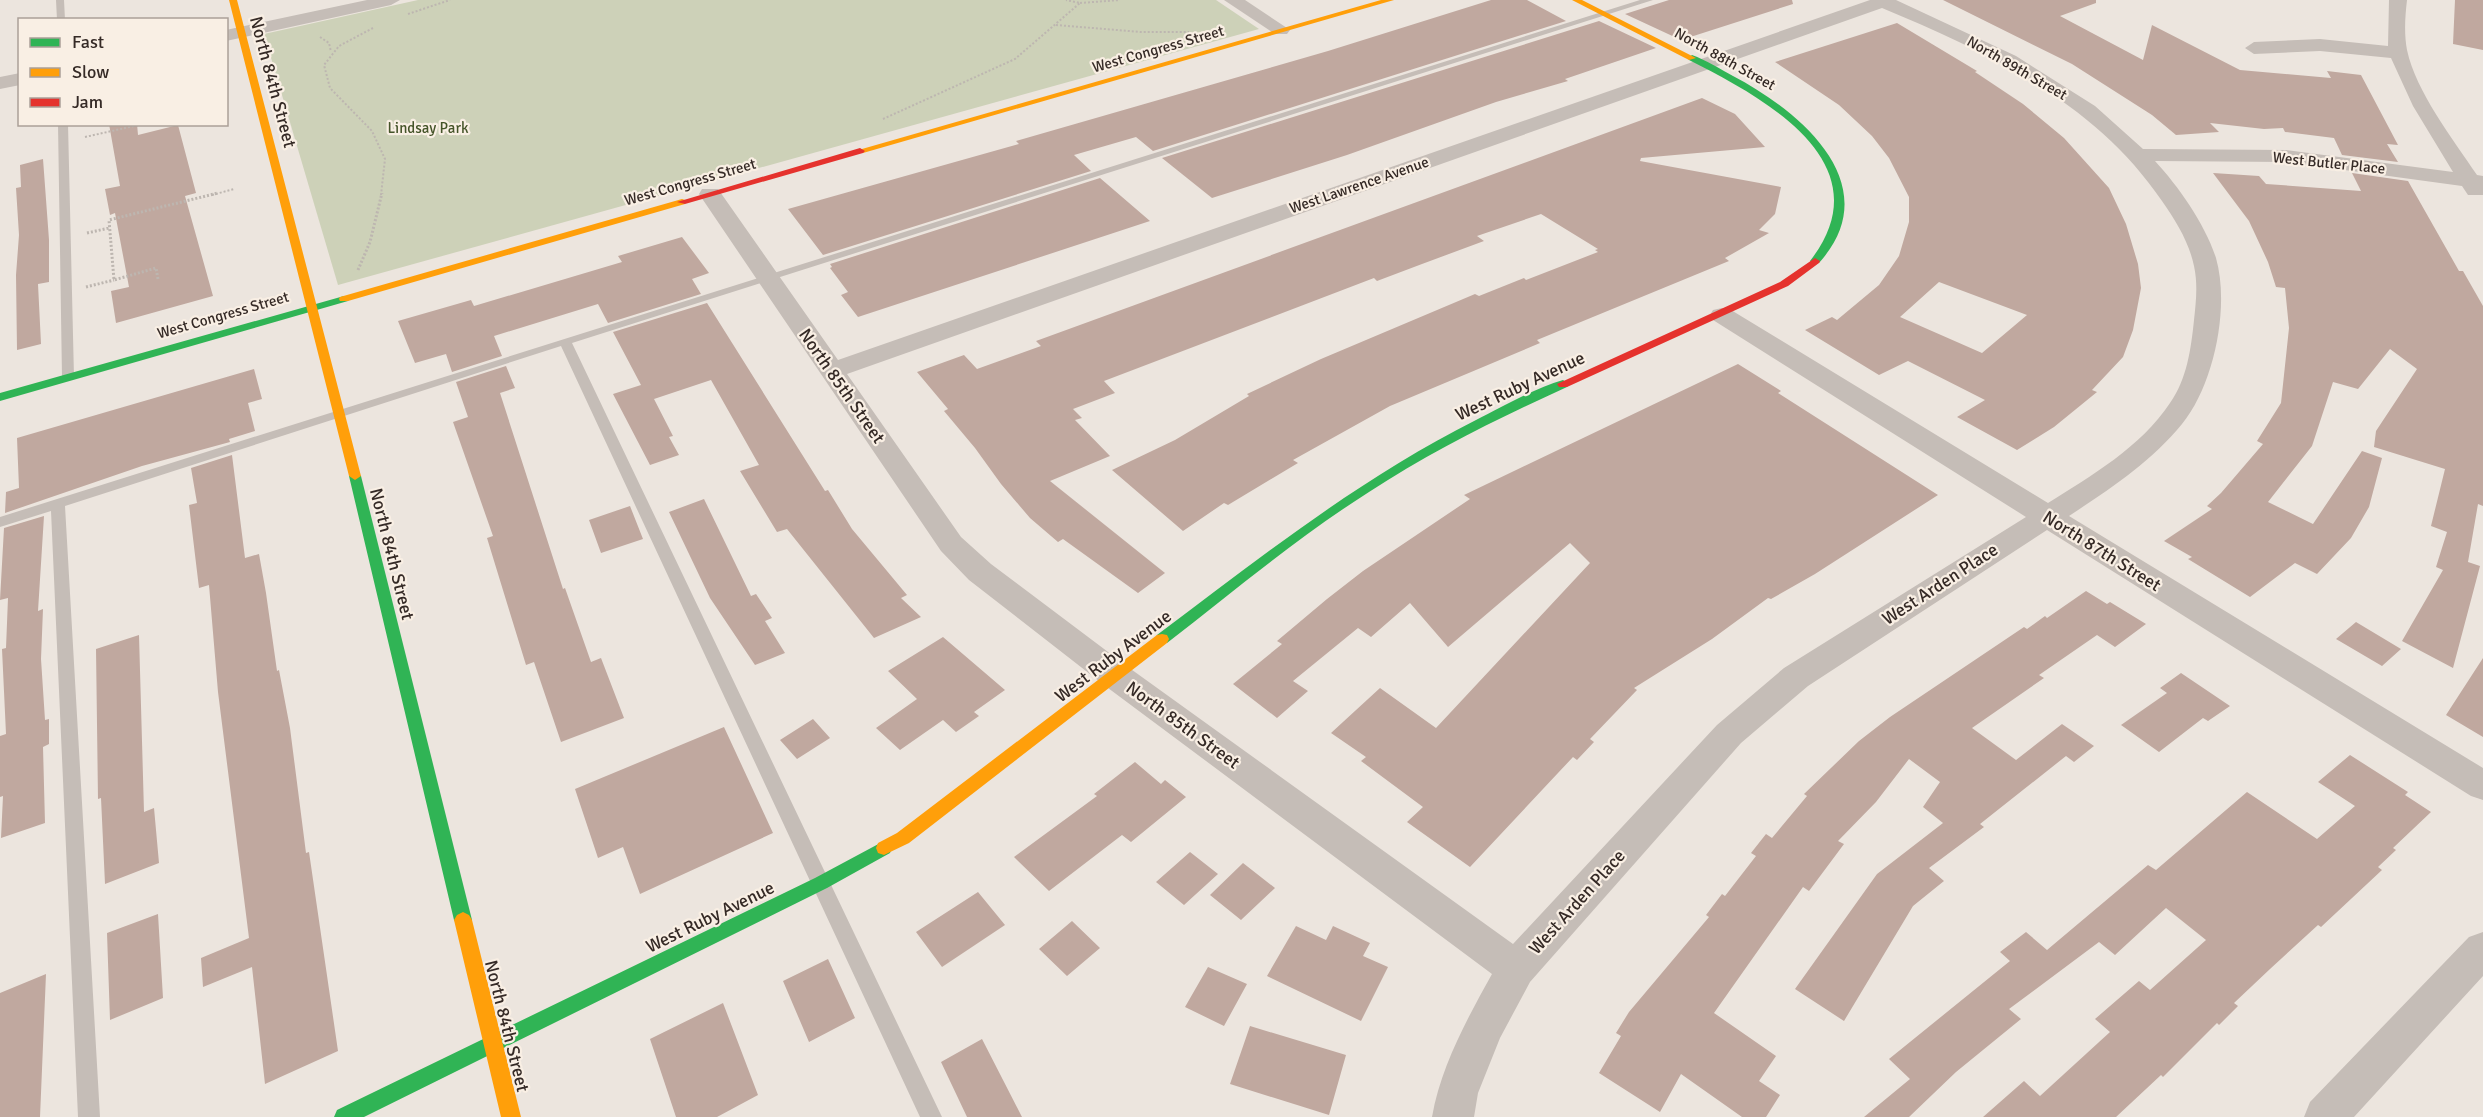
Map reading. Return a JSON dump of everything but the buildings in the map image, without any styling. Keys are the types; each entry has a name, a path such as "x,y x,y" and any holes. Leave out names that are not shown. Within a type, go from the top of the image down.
{"street":[{"name":"North 84th Street","path":"233,0 234,35 314,306 511,1117"},
{"path":"234,35 391,0"},
{"path":"1233,0 1281,30"},
{"name":"West Congress Street","path":"0,397 1390,0"},
{"name":"North 88th Street","path":"1576,0 1767,99 1791,117 1818,143 1836,174"},
{"path":"2398,0 2395,22 2398,53 2410,82 2476,181 2483,201"},
{"name":"West Lawrence Avenue","path":"832,371 1885,1"},
{"name":"North 89th Street","path":"1885,1 1976,42 2020,66 2084,107 2139,155"},
{"path":"2254,48 2320,45 2398,53"},
{"path":"0,83 18,79"},
{"name":"West Butler Place","path":"2139,155 2286,156 2476,181"},
{"name":"West Arden Place","path":"1516,969 1729,734 1796,677 2111,476 2155,438 2188,395 2204,353 2208,296 2206,266 2197,240 2170,193 2139,155"},
{"name":"West Ruby Avenue","path":"344,1117 492,1042 821,883 903,838 1292,540 1362,490 1421,454 1491,417 1722,315 1784,284 1818,259 1833,236 1842,205 1836,174"},
{"name":"North 85th Street","path":"710,194 951,544 980,572 1116,676 1516,969"},
{"name":"North 87th Street","path":"1722,315 2483,786"},
{"path":"2325,1117 2483,950"},
{"path":"1453,1117 1457,1093 1483,1029 1516,969"}],"lane":[{"path":"60,0 61,18"},
{"path":"0,522 565,341 1649,0"},
{"path":"63,126 68,377"},
{"path":"565,341 931,1117"},
{"path":"58,504 89,1117"}],"path":[{"path":"399,17 450,0"},
{"path":"1066,0 1080,3 1120,0"},
{"path":"882,119 1015,59 1040,41 1080,3"},
{"path":"1056,25 1141,32 1194,32"},
{"path":"358,271 370,242 376,208 382,192 385,159 372,131 330,88 324,64 331,52 344,41 375,27"},
{"path":"63,141 133,126"},
{"path":"158,279 156,268 114,280 109,220 234,189"}],"green space":[{"name":"Lindsay Park","path":"418,0 1216,0 1259,29 338,285 264,34"}],"traffic: fast":[{"path":"1692,58 1739,83 1788,115 1809,134 1826,156 1836,180 1839,207 1832,236 1815,261"},
{"path":"0,397 344,299"},
{"path":"1162,639 1286,544 1362,490 1461,433 1563,384"},
{"path":"355,476 463,920"},
{"path":"344,1117 821,883 884,848"}],"traffic: slow":[{"path":"233,0 355,476"},
{"path":"860,151 1390,0"},
{"path":"1576,0 1692,58"},
{"path":"344,299 682,202"},
{"path":"884,848 903,838 1162,639"},
{"path":"463,920 511,1117"}],"traffic: jam":[{"path":"682,202 860,151"},
{"path":"1563,384 1784,284 1815,261"}]}
